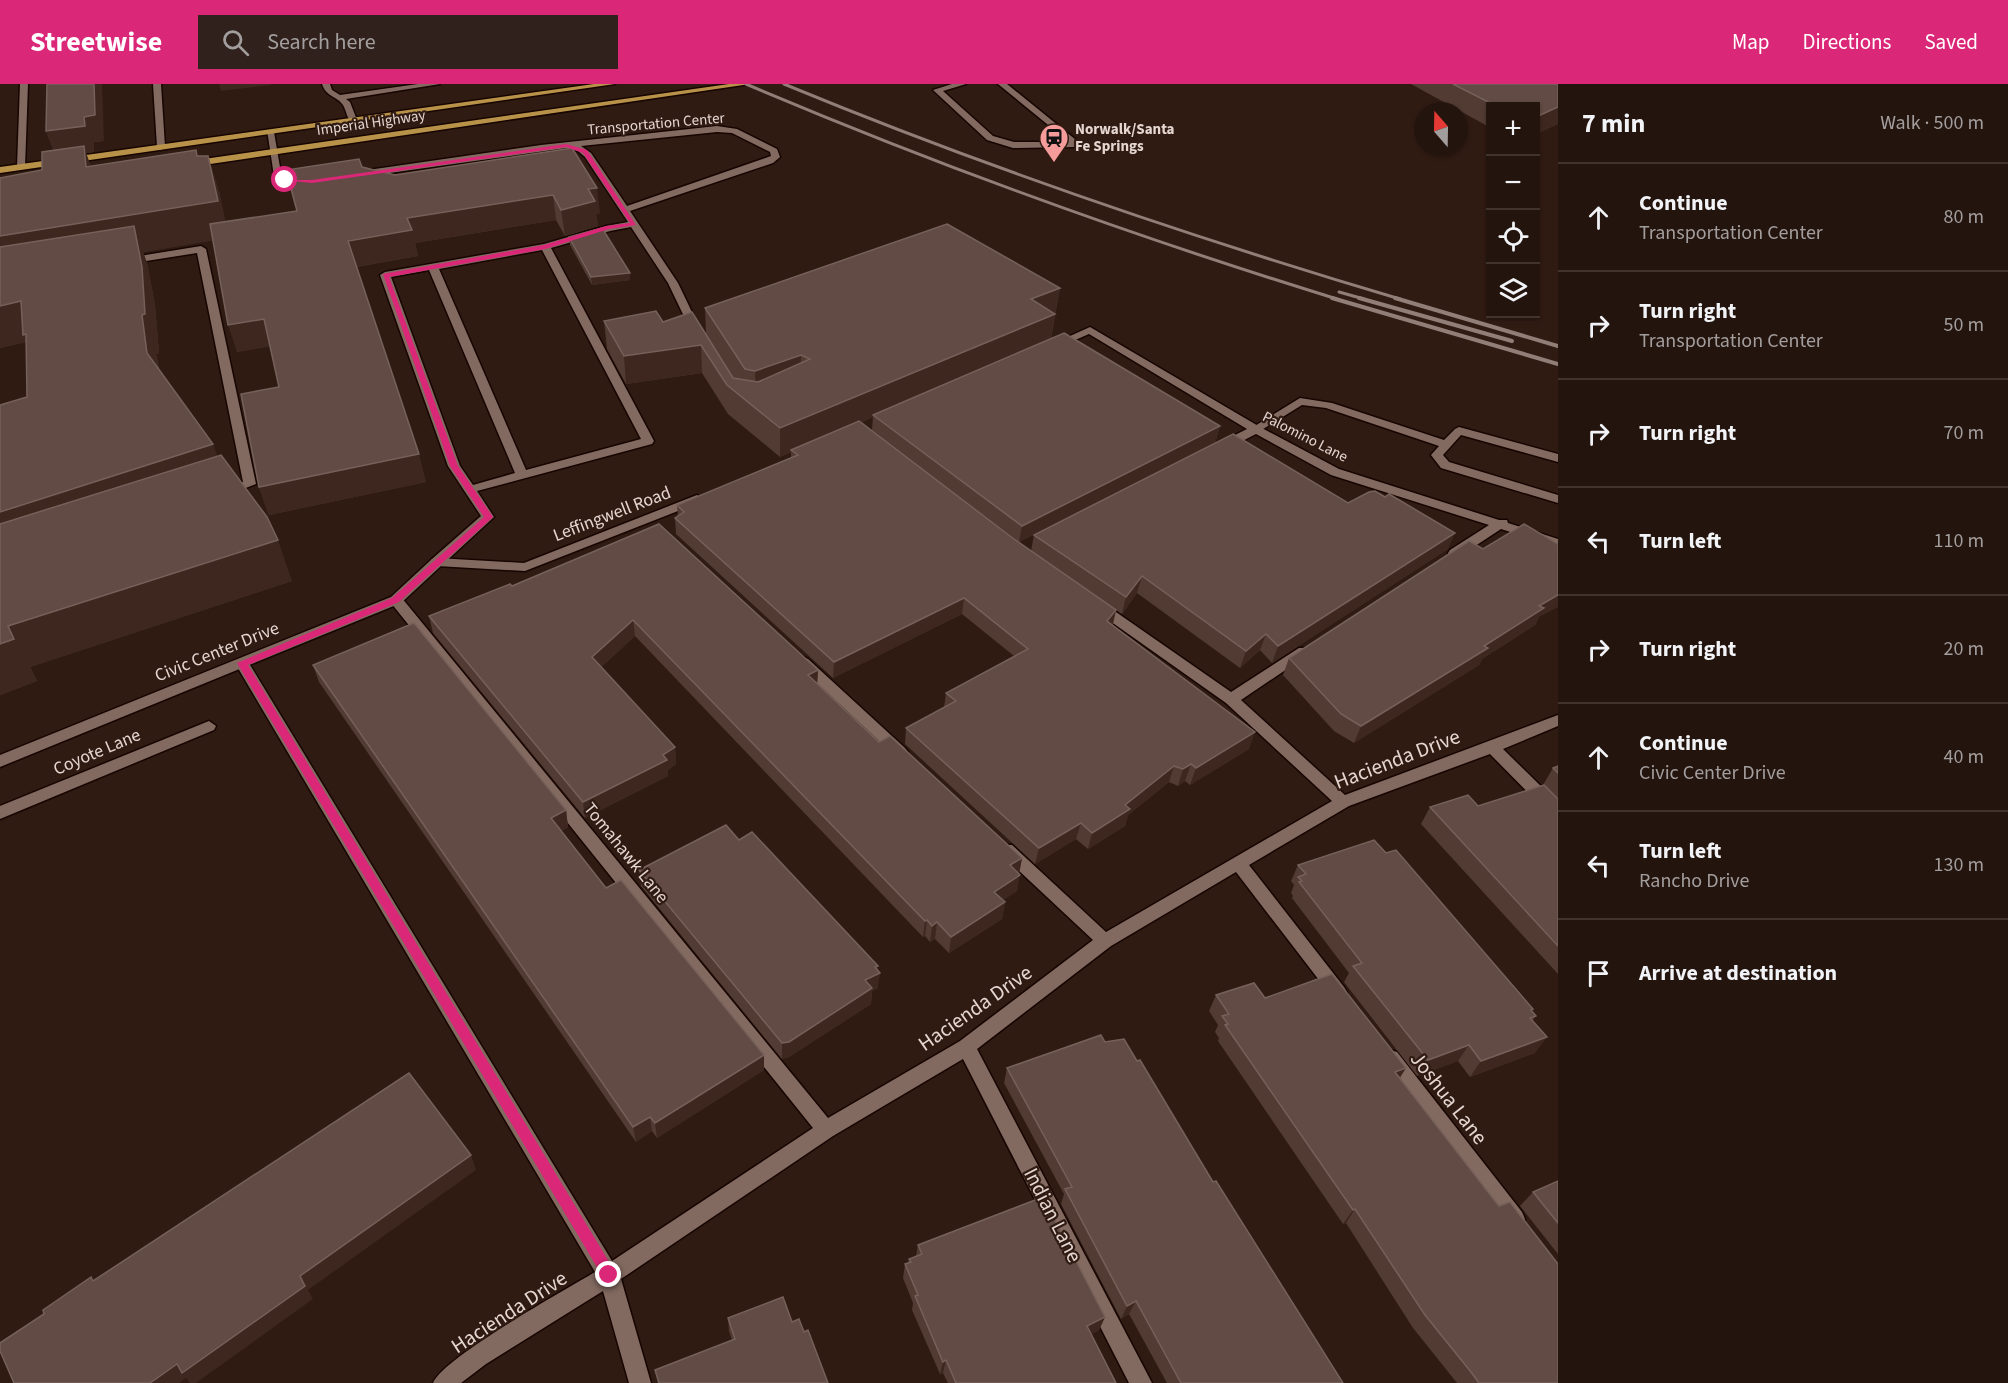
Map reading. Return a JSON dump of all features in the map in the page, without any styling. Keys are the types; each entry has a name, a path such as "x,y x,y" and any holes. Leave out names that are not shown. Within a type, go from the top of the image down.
{"main road":[{"name":"Imperial Highway","path":"0,170 611,84"},
{"name":"Imperial Highway","path":"182,165 746,84"}],"street":[{"path":"21,167 24,84"},
{"path":"157,84 161,147"},
{"path":"326,84 328,91 346,102 353,120"},
{"path":"340,97 436,84"},
{"path":"962,84 937,90 990,138 1013,145 1077,144 1002,84"},
{"path":"1010,84 1016,95"},
{"name":"Transportation Center","path":"352,176 566,146 717,129 734,131 774,151 776,156 770,161 624,210 585,152 566,146"},
{"path":"270,132 272,152 280,177 298,182 322,180"},
{"path":"624,210 673,284 694,328 705,345"},
{"path":"545,247 648,441 470,489 454,466 385,275 545,247 609,228 634,224"},
{"path":"118,262 201,249 250,484 216,495"},
{"path":"433,267 522,475"},
{"name":"Palomino Lane","path":"1046,349 1090,330 1256,429 1335,472 1502,523 1558,543"},
{"path":"1204,456 1256,429 1300,401 1328,405 1444,444"},
{"path":"1558,458 1459,431 1444,444 1437,455 1445,465 1558,499"},
{"name":"Civic Center Drive","path":"0,761 396,600 488,517 470,489"},
{"name":"Leffingwell Road","path":"437,562 525,567 653,524 712,492"},
{"path":"1442,562 1502,523"},
{"path":"1086,598 1231,699 1343,802"},
{"name":"Tomahawk Lane","path":"396,600 826,1130"},
{"path":"1231,699 1311,647"},
{"path":"789,649 912,763"},
{"path":"242,663 609,1275 640,1383"},
{"name":"Hacienda Drive","path":"444,1383 478,1356 609,1275 826,1130 966,1047 1106,941 1343,802 1558,720"},
{"name":"Coyote Lane","path":"0,813 209,726"},
{"path":"1492,747 1558,813"},
{"path":"991,836 1106,941"},
{"path":"1239,864 1348,1004"},
{"name":"Joshua Lane","path":"1377,1041 1529,1238"},
{"name":"Indian Lane","path":"966,1047 1141,1383"}],"building":[{"path":"47,84 94,84 95,115 84,117 85,126 46,131"},
{"path":"1453,84 1558,84 1558,107 1540,115 1540,102 1488,102"},
{"path":"84,146 86,167 196,150 197,156 208,156 218,201 0,236 0,178 42,170 42,152"},
{"path":"572,148 597,188 588,189 595,201 561,210 553,195 407,218 412,230 348,241 419,454 259,487 241,394 279,387 264,319 228,325 210,224 297,211 286,170 359,159 362,167 395,175"},
{"path":"947,224 1060,288 1031,299 1055,314 780,428 727,385 701,345 624,356 604,321 656,311 663,322 692,312 733,378 758,382 810,359 801,355 755,371 745,369 705,308"},
{"path":"134,226 142,267 145,314 142,315 147,353 213,444 0,512 0,405 27,397 26,334 23,335 21,301 0,306 0,247"},
{"path":"602,228 630,273 591,277 569,237"},
{"path":"1064,333 1220,426 1022,526 873,415"},
{"path":"859,421 1014,539 1116,610 1107,621 1255,732 1196,768 1191,764 1183,769 1174,766 1125,805 1130,809 1092,833 1081,823 1039,848 906,728 956,701 946,693 1028,649 964,598 834,662 675,518 684,512 677,505 798,455 791,450"},
{"path":"1233,434 1348,503 1369,492 1375,491 1385,497 1389,494 1455,533 1278,646 1266,634 1246,651 1142,576 1126,597 1034,535"},
{"path":"221,455 267,517 278,540 8,626 14,639 0,644 0,524"},
{"path":"659,524 818,670 808,675 879,742 890,736 1022,858 1010,865 1020,875 994,892 1005,902 951,937 937,922 932,926 927,920 925,921 633,620 592,657 675,747 663,755 667,760 583,802 429,616 510,584 512,586"},
{"path":"1524,524 1558,544 1558,595 1539,606 1544,608 1484,646 1488,648 1361,726 1341,714 1289,658 1469,541 1483,549"},
{"path":"414,623 566,810 551,818 606,888 621,880 764,1055 655,1123 650,1117 633,1127 313,665"},
{"path":"1544,785 1558,799 1558,946 1430,807 1468,795 1478,806"},
{"path":"726,825 739,840 752,832 878,966 875,967 880,973 865,980 872,988 789,1042 782,1043 639,870"},
{"path":"1374,840 1386,853 1396,850 1533,1009 1531,1010 1536,1016 1530,1018 1547,1037 1481,1061 1469,1045 1428,1060 1353,966 1362,963 1299,882 1302,881 1298,877 1306,874 1298,865"},
{"path":"1332,974 1406,1068 1395,1072 1499,1206 1510,1202 1558,1264 1558,1383 1479,1383 1425,1315 1355,1209 1353,1210 1225,1025 1228,1024 1222,1016 1229,1014 1216,995 1254,983 1265,998"},
{"path":"1101,1035 1105,1042 1124,1039 1137,1061 1140,1060 1213,1182 1216,1181 1343,1383 1181,1383 1136,1301 1127,1306 1065,1189 1072,1187 1007,1068"},
{"path":"409,1073 471,1155 300,1276 305,1286 182,1373 177,1364 150,1383 14,1383 0,1351 0,1343 44,1314 43,1310 91,1277 93,1281"},
{"path":"1558,1181 1558,1223 1533,1192"},
{"path":"1043,1197 1105,1317 1087,1326 1116,1383 956,1383 946,1360 943,1362 915,1296 918,1295 905,1264 911,1262 909,1259 922,1254 918,1245"},
{"path":"783,1297 792,1322 799,1319 804,1332 808,1330 828,1383 659,1383 655,1370 735,1339 728,1318"}],"railway":[{"path":"746,84 1038,199 1187,251 1337,299"},
{"path":"784,84 936,144 1166,226 1400,299"},
{"path":"1339,292 1364,299"},
{"path":"1332,298 1558,364"},
{"path":"1359,298 1512,341"},
{"path":"1395,298 1558,346"}],"place":[{"name":"Norwalk/Santa Fe Springs","path":"1054,164"}],"route":[{"path":"285,180 312,182 541,147 574,147 585,152 634,224 609,228 545,247 385,275 454,466 488,517 396,600 242,663 609,1275"}]}
